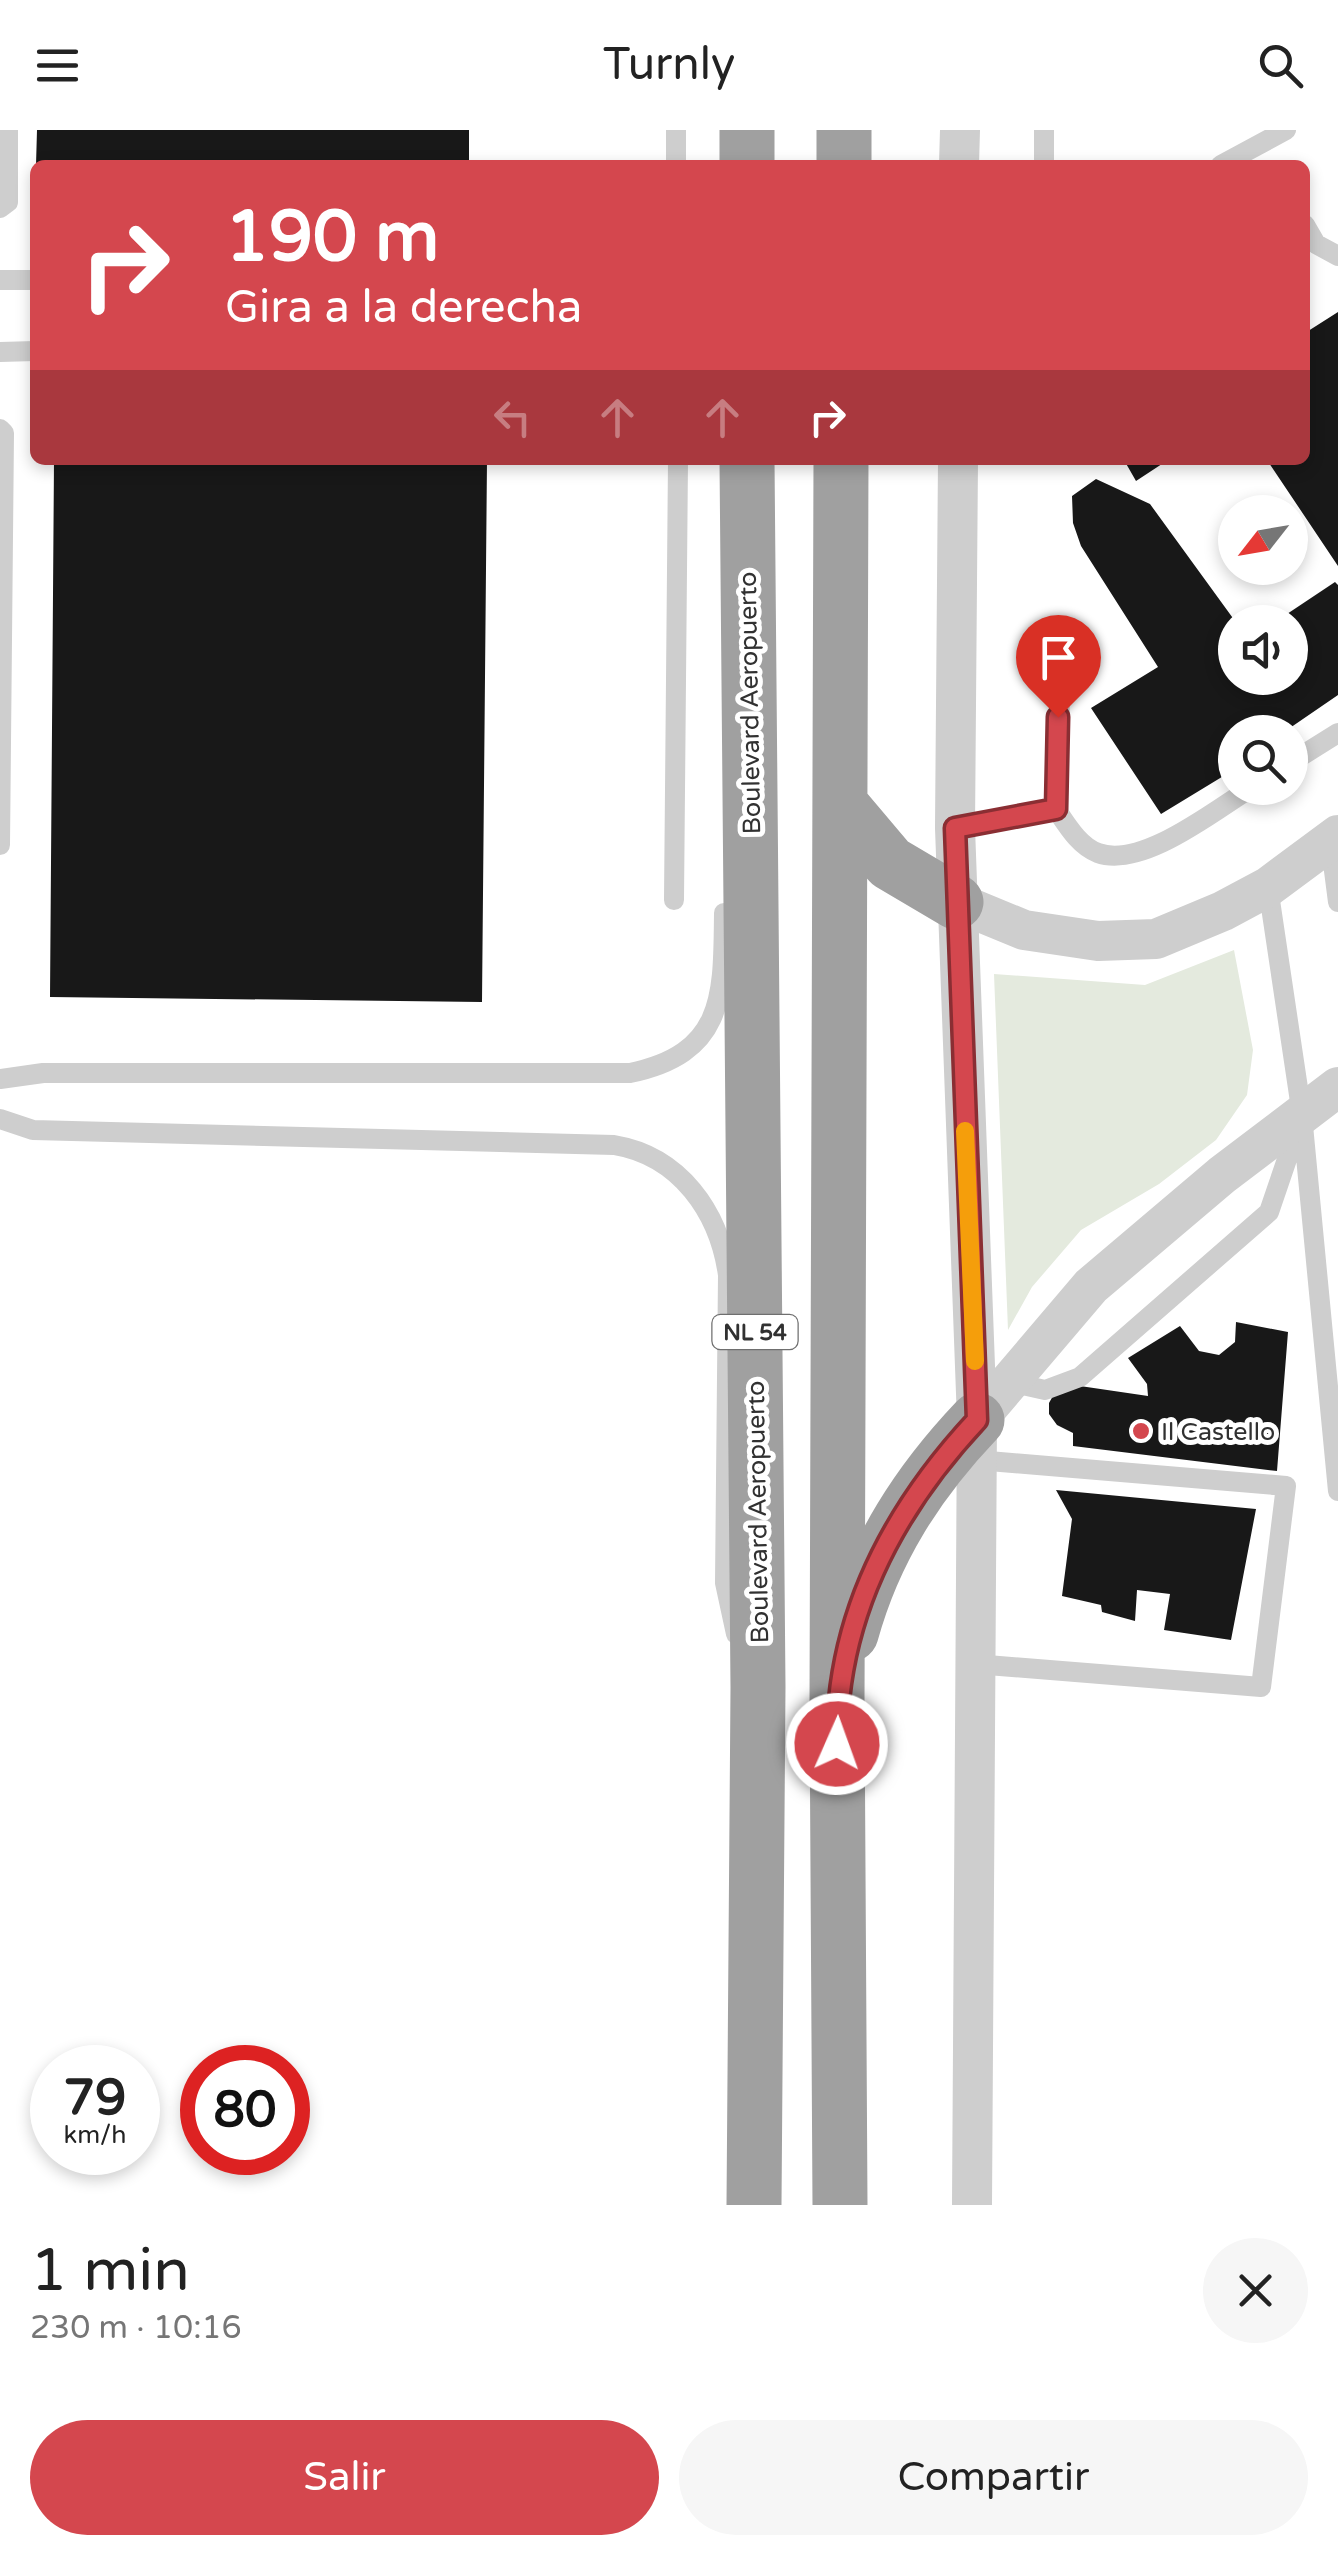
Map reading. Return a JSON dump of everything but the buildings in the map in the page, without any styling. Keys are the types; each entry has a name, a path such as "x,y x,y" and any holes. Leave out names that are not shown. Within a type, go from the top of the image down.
{"highway":[{"path":"747,130 747,160"},
{"path":"844,130 844,160"},
{"path":"840,2205 837,1705 841,465"},
{"name":"Boulevard Aeropuerto","path":"747,476 758,1686 754,2205"},
{"path":"841,805 890,863 956,902"},
{"path":"837,1705 857,1611 874,1566 918,1488 988,1421"}],"street":[{"path":"960,130 960,160"},
{"path":"958,465 956,902 988,1421 976,1664 972,2205"},
{"path":"956,902 1024,930 1098,941 1156,939 1268,887 1334,837"},
{"path":"988,1421 1092,1286 1222,1175 1338,1087"}],"lane":[{"path":"0,208 8,202 8,130"},
{"path":"676,130 676,160"},
{"path":"1044,130 1044,160"},
{"path":"1230,160 1286,130"},
{"path":"1259,145 1267,160"},
{"path":"1310,233 1322,250 1338,256"},
{"path":"0,280 30,280"},
{"path":"0,352 30,351"},
{"path":"0,429 4,433 0,845"},
{"path":"674,900 678,465"},
{"path":"728,610 729,578 747,476"},
{"path":"1062,643 1056,809 1076,838 1096,853 1116,856 1166,840 1223,805"},
{"path":"1308,752 1338,733"},
{"path":"955,828 1056,809"},
{"path":"1334,837 1338,902"},
{"path":"1268,887 1302,1115 1338,1491"},
{"path":"0,1079 27,1074 630,1073 651,1068 690,1046 716,1010 723,988 724,892"},
{"path":"988,1421 1045,1390 1080,1377 1270,1212 1302,1115"},
{"path":"0,1119 33,1130 614,1145 654,1158 675,1173 708,1210 725,1253 725,1583 738,1642 758,1686"},
{"path":"976,1664 1260,1687 1286,1486 988,1421"}],"shaded area":[{"path":"1234,950 1253,1050 1247,1095 1216,1140 1159,1184 1081,1230 1032,1287 1008,1330 994,974 1145,985"}],"slow traffic":[{"path":"965,1131 975,1361"}],"place":[{"name":"Il Castello","path":"1141,1431"}],"route":[{"path":"837,1744 837,1705 845,1658 874,1566 918,1488 977,1420 955,828 1056,809 1058,717"}]}
